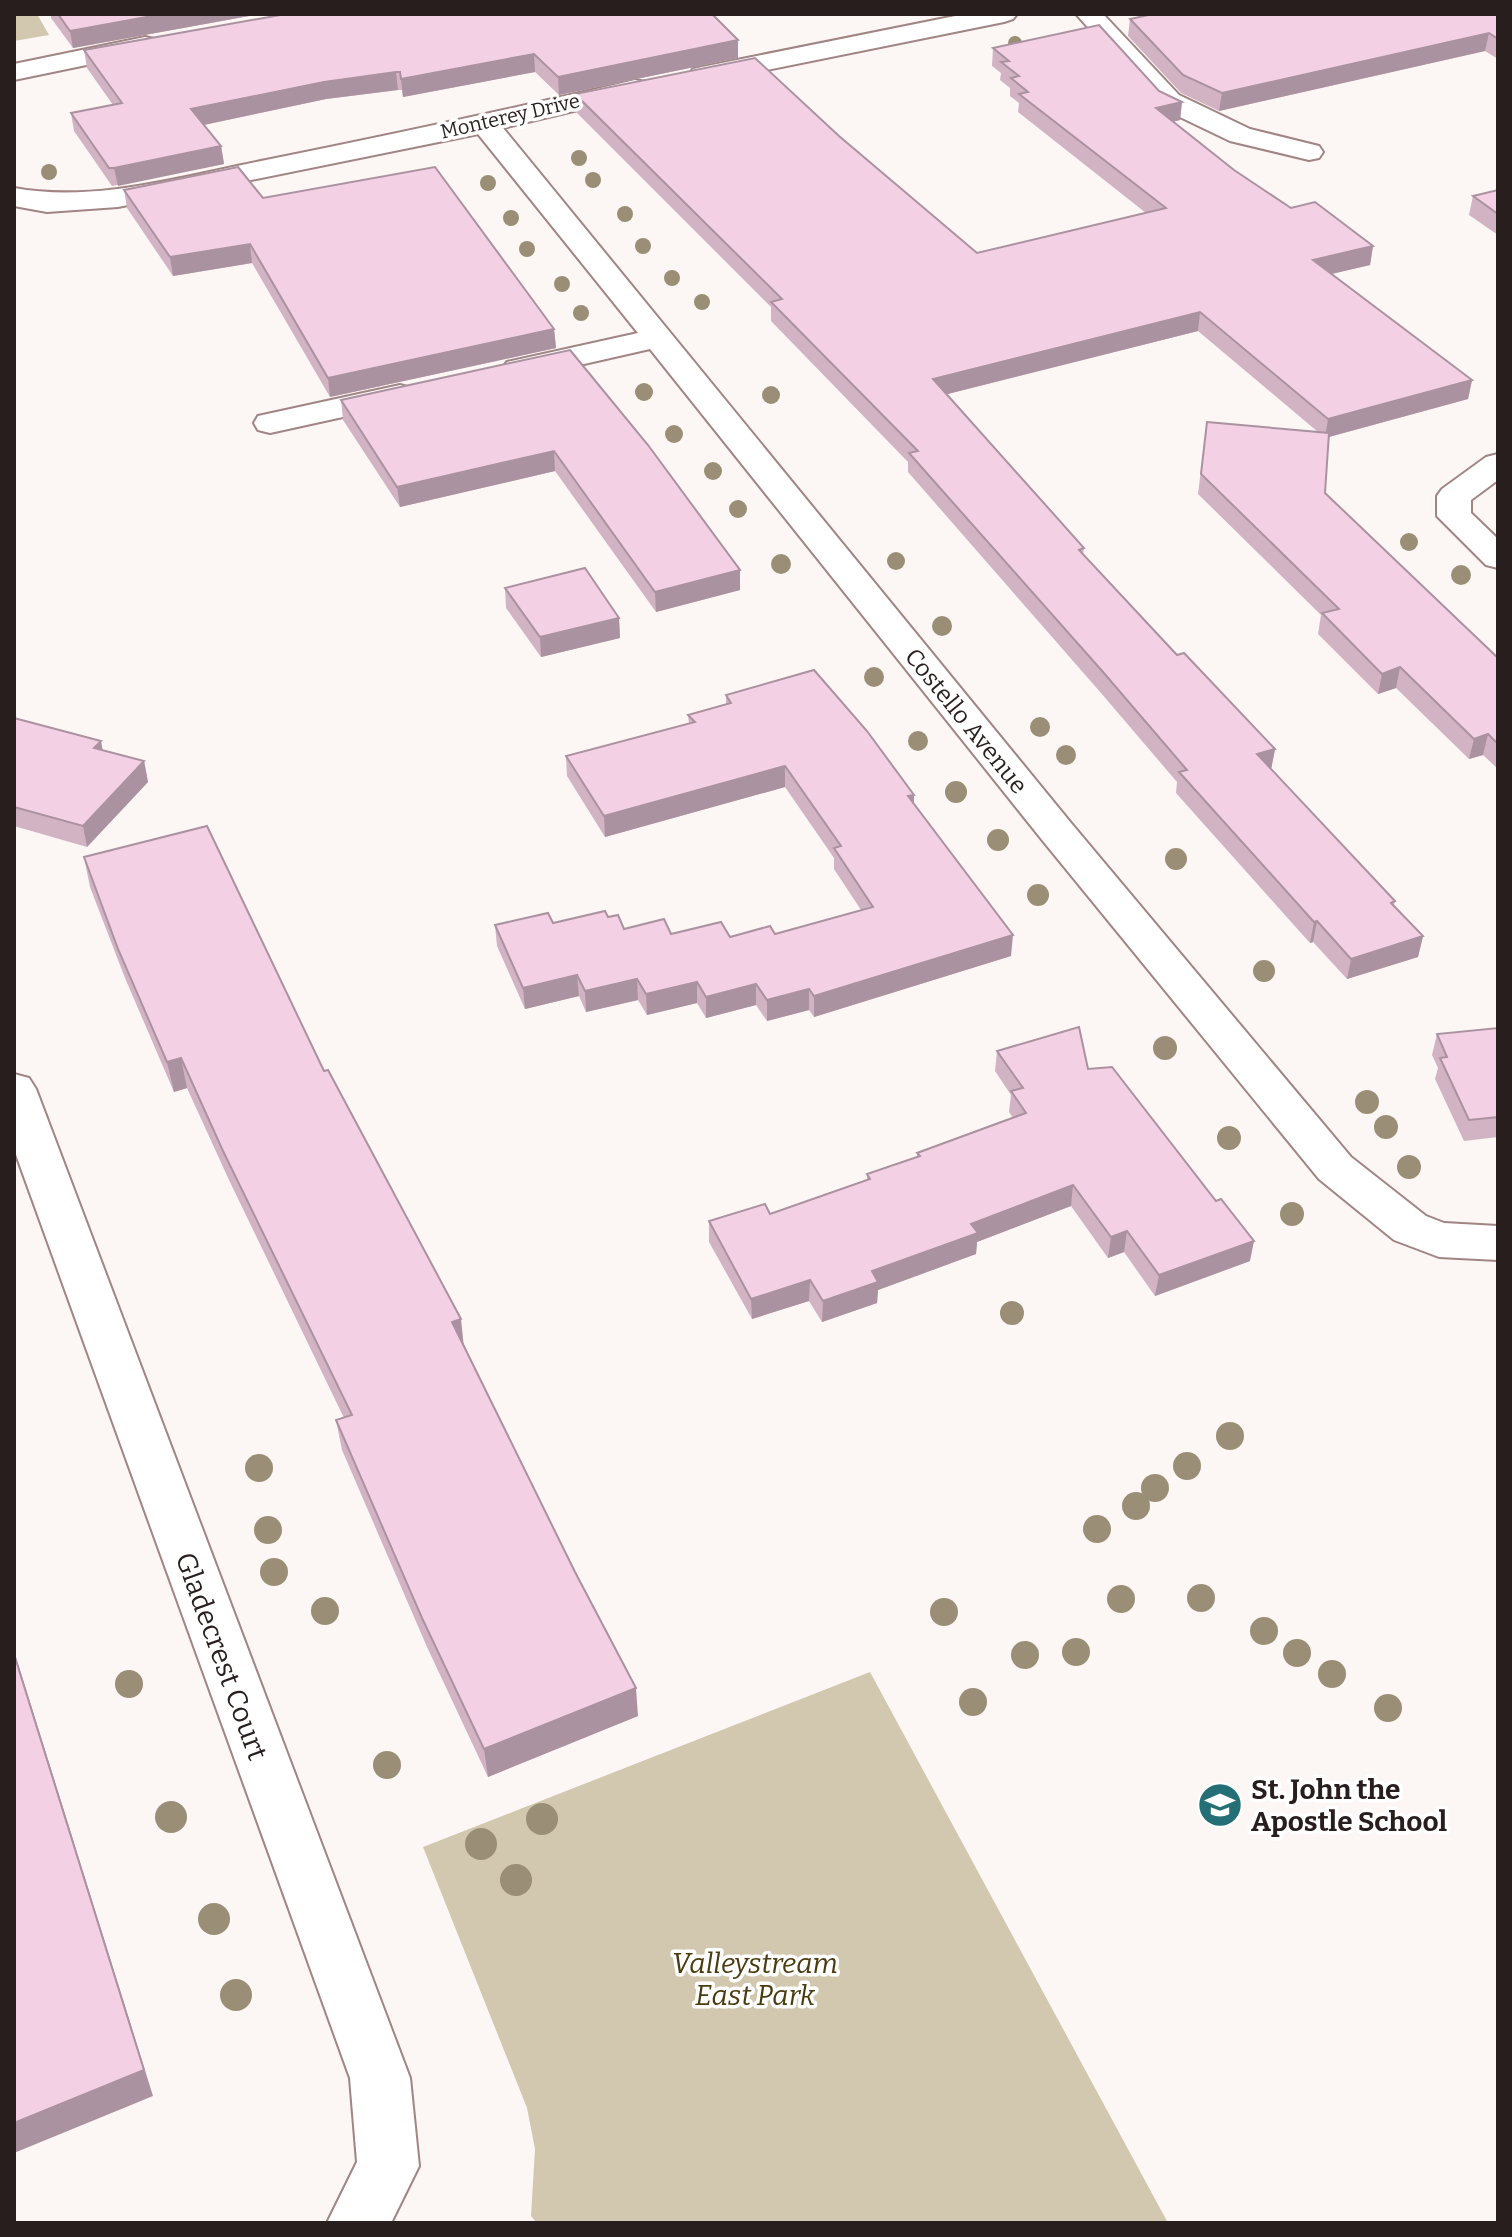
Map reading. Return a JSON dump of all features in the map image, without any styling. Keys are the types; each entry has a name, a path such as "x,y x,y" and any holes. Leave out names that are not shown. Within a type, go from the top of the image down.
{"street":[{"name":"Monterey Drive","path":"14,197 47,203 118,198 485,124 664,82 1004,14"},
{"path":"1089,14 1169,101 1240,135 1309,152"},
{"path":"14,72 171,40"},
{"name":"Costello Avenue","path":"485,124 1037,808 1335,1168 1410,1228 1439,1240 1498,1243"},
{"path":"494,374 659,338"},
{"path":"270,423 434,387"},
{"path":"1498,464 1454,496 1454,516 1498,558"},
{"name":"Gladecrest Court","path":"14,1089 380,2078 388,2166 358,2223"}],"green space":[{"path":"14,14 37,14 49,35 14,41"},
{"name":"Valleystream East Park","path":"870,1672 1168,2223 537,2223 531,2216 535,2149 527,2108 423,1847"}],"building":[{"path":"58,14 163,14 70,31"},
{"path":"286,14 712,14 738,40 558,77 534,54 401,79 400,72 396,72 324,82 191,109 221,146 114,168 109,168 71,113 122,103 84,50"},
{"path":"1153,14 1498,14 1498,39 1489,33 1222,93 1183,75 1130,19"},
{"path":"1099,25 1159,91 1182,102 1156,108 1234,170 1291,208 1315,202 1373,246 1313,260 1472,380 1328,419 1200,312 933,379 1084,548 1079,550 1177,655 1184,653 1275,749 1257,754 1395,901 1391,903 1423,936 1351,959 1179,772 1187,770 909,453 918,451 771,302 782,299 575,94 755,58 839,136 977,253 1166,208 1019,94 1028,92 1011,78 1019,76 1001,62 1009,61 993,48"},
{"path":"238,167 263,198 435,167 554,329 328,378 250,244 170,257 124,190"},
{"path":"1498,190 1498,214 1473,196"},
{"path":"570,350 648,445 740,570 655,592 554,451 397,487 341,400"},
{"path":"1207,422 1329,433 1325,493 1498,658 1498,744 1488,734 1474,739 1400,667 1382,674 1322,613 1339,609 1201,474"},
{"path":"585,568 619,618 540,637 505,588"},
{"path":"814,670 867,731 914,795 908,796 1013,935 814,996 809,989 767,1000 756,984 706,997 697,982 646,994 637,979 585,991 577,975 523,988 495,925 548,913 553,923 605,911 608,917 618,915 624,929 664,919 671,934 721,922 730,937 770,926 775,934 873,907 834,848 841,846 785,766 604,816 566,756 695,722 688,715 731,703 726,695"},
{"path":"14,718 101,741 94,748 144,761 83,826 14,807"},
{"path":"207,826 324,1071 328,1070 461,1319 452,1322 636,1688 484,1749 422,1618 336,1420 352,1415 181,1058 167,1062 118,949 84,857"},
{"path":"1079,1027 1088,1069 1112,1067 1216,1201 1221,1199 1254,1241 1159,1275 1127,1231 1111,1237 1073,1185 971,1224 978,1233 872,1271 878,1282 823,1301 810,1280 751,1299 709,1221 765,1204 770,1214 870,1179 867,1174 1026,1113 1011,1091 1023,1088 997,1051"},
{"path":"1498,1028 1498,1117 1469,1120 1440,1058 1447,1057 1437,1034"},
{"path":"14,1654 144,2070 14,2123"}],"place":[{"name":"St. John the Apostle School","path":"1220,1805"}]}
